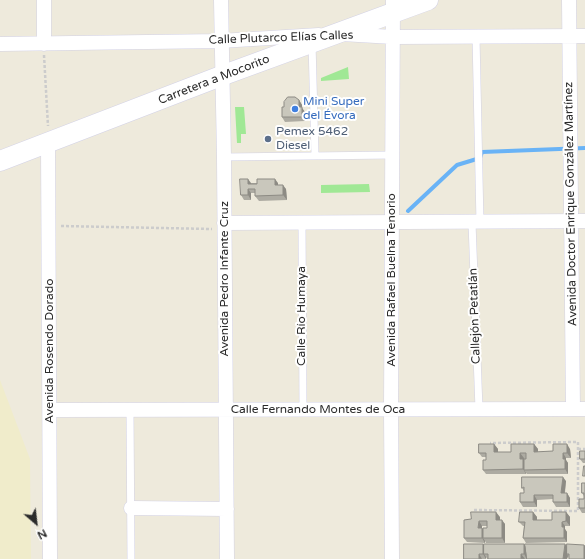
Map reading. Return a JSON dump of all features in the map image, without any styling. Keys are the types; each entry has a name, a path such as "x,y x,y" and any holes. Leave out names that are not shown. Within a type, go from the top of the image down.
{"main road":[{"name":"Carretera a Mocorito","path":"0,161 221,76 336,34 393,7 428,0"}],"street":[{"path":"44,0 44,44"},
{"name":"Avenida Pedro Infante Cruz","path":"220,0 224,157 227,559"},
{"name":"Avenida Doctor Enrique González Martínez","path":"569,0 578,221 579,409"},
{"name":"Avenida Rafael Buelna Tenorio","path":"392,559 391,410 393,7"},
{"name":"Calle Plutarco Elías Calles","path":"0,44 220,41 336,34 393,37 585,36"},
{"name":"Avenida Rosendo Dorado","path":"48,143 50,559"},
{"path":"224,226 302,222 476,223 578,221"},
{"name":"Calle Fernando Montes de Oca","path":"50,410 579,409"},
{"path":"130,508 227,509"}],"lane":[{"name":"Callejón Petatlán","path":"476,36 478,409"},
{"path":"312,43 315,155"},
{"path":"224,157 392,155"},
{"name":"Calle Río Humaya","path":"302,222 302,410"},
{"path":"130,410 131,559"}],"path":[{"path":"44,44 48,143"},
{"path":"48,226 224,226"},
{"path":"474,510 578,511 578,442 490,443"},
{"path":"578,449 585,449"}],"shaded area":[{"path":"0,380 30,459 31,559 0,559"}],"green space":[{"path":"348,67 349,79 321,81 321,78"},
{"path":"235,107 244,107 246,134 241,134 241,143 237,143"},
{"path":"369,184 370,192 321,193 321,185"}],"building":[{"name":"Mini Super del Évora","path":"288,97 295,97 299,100 299,107 302,107 302,117 282,117 282,107 284,107 284,102"},
{"path":"240,179 248,179 248,184 257,184 257,179 275,179 275,185 283,185 283,195 255,196 255,189 248,189 248,195 241,195"},
{"path":"479,444 494,444 494,452 511,452 511,444 534,444 534,452 553,451 553,444 567,444 567,453 563,453 563,459 565,459 565,469 524,470 524,459 526,459 526,453 520,453 520,459 523,459 523,469 483,470 483,460 486,460 486,453 479,453"},
{"path":"580,451 585,451 585,459 580,459"},
{"path":"584,466 585,476 583,476"},
{"path":"522,477 563,477 561,493 567,493 567,502 553,502 553,495 534,495 534,502 520,502 520,493 524,493 524,487 522,488"},
{"path":"582,483 585,483 585,508 579,508 579,499 584,499 584,493 582,493"},
{"path":"471,512 496,512 496,520 502,520 502,538 483,538 483,528 487,528 487,521 479,521 478,528 482,528 482,538 464,538 464,520 471,519"},
{"path":"520,512 533,512 533,520 552,520 552,512 566,512 566,521 562,522 562,527 564,527 564,538 523,538 525,522 519,522"},
{"path":"464,544 483,544 483,554 479,554 479,559 464,559"},
{"path":"484,544 524,544 524,554 521,554 521,559 488,559 488,554 484,554"},
{"path":"525,544 565,544 563,559 527,559"},
{"path":"567,544 584,545 584,559 569,559 569,554 567,554"}],"waterway":[{"path":"408,211 457,165 480,158 482,152 585,148"}],"place":[{"name":"Mini Super del Évora","path":"295,109"},
{"name":"Pemex 5462 Diesel","path":"268,139"}]}
